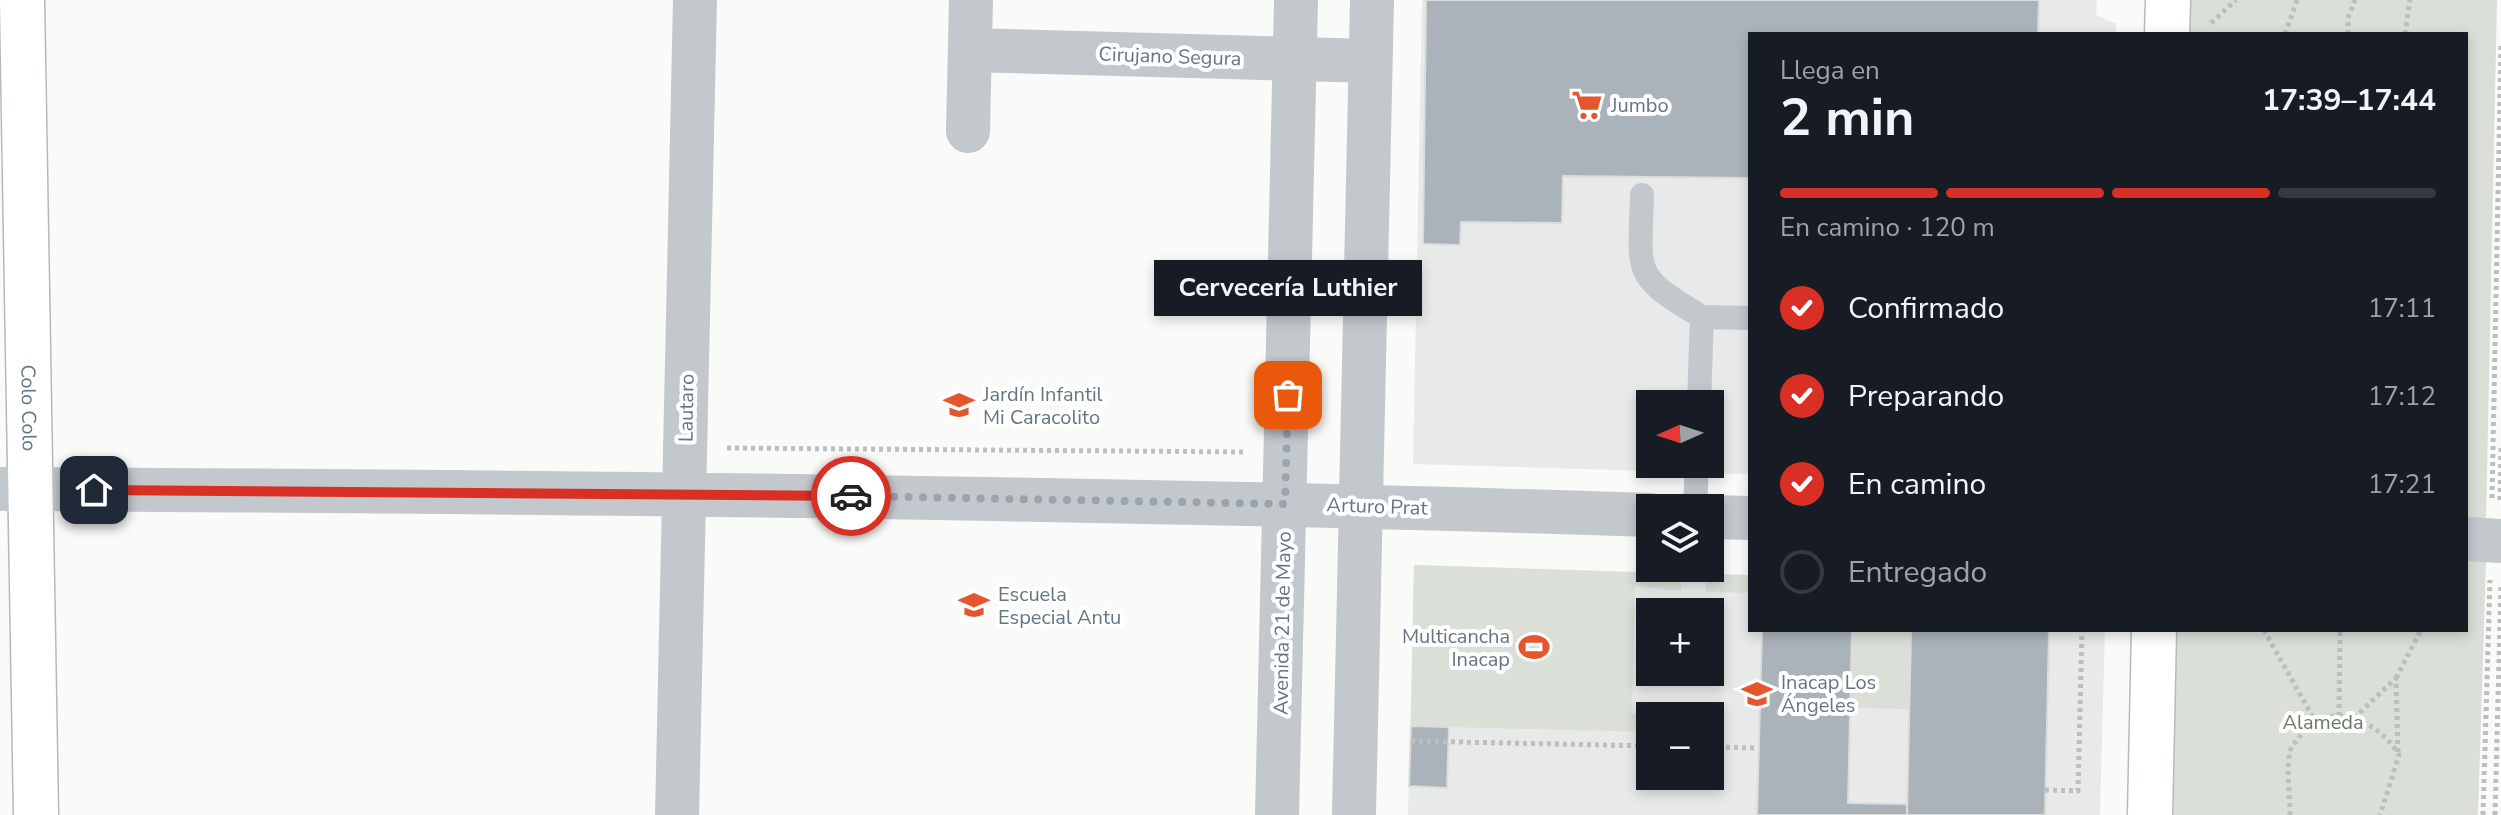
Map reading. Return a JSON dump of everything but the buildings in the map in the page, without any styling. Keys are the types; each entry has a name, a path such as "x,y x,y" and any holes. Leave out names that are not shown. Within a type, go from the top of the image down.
{"main road":[{"name":"Colo Colo","path":"22,0 16,489 36,815"},
{"path":"2167,32 2168,0"},
{"path":"2150,815 2154,632"}],"street":[{"name":"Lautaro","path":"677,815 695,0"},
{"path":"968,131 971,0"},
{"name":"Avenida 21 de Mayo","path":"1277,815 1296,0"},
{"path":"1354,815 1372,0"},
{"name":"Cirujano Segura","path":"970,50 1370,61"},
{"name":"Arturo Prat","path":"16,489 684,494 1285,504 1636,515"},
{"path":"1724,517 1748,518"}],"lane":[{"path":"1642,195 1640,264 1655,290 1702,317 1748,318"},
{"path":"1699,390 1702,317"}],"path":[{"path":"2211,24 2236,0"},
{"path":"2286,32 2297,0"},
{"path":"2348,32 2348,18 2355,0"},
{"path":"2405,32 2410,0"},
{"path":"2483,815 2484,537 2492,502 2501,43"},
{"path":"685,447 1286,453"},
{"path":"2495,815 2501,584"},
{"path":"2045,790 2078,791 2082,632"},
{"path":"2265,632 2316,723"},
{"path":"2339,716 2340,632"},
{"path":"2354,718 2396,678 2420,632"},
{"path":"2380,815 2399,755 2396,678"},
{"path":"2290,815 2290,750 2308,726 2339,716 2354,718 2388,737 2399,755"},
{"path":"1411,741 1636,746"},
{"path":"1724,747 1758,748"}],"shaded area":[{"path":"1422,0 2097,0 2096,15 2116,24 2116,32 1748,32 1748,474 1724,473 1724,390 1636,390 1636,471 1413,464"},
{"name":"Inacap Los Ángeles","path":"1414,565 1636,572 1636,582 1724,582 1724,574 1748,575 1748,632 2105,632 2100,815 1408,815"}],"green space":[{"path":"2188,0 2497,0 2486,521 2468,520 2468,32 2187,32"},
{"name":"Alameda","path":"2468,560 2486,561 2478,815 2163,815 2167,632 2468,632"},
{"name":"Multicancha Inacap","path":"1414,565 1636,572 1636,582 1682,582 1681,591 1635,586 1632,713 1636,713 1636,732 1411,726"},
{"path":"1724,574 1748,575 1748,593 1706,592 1706,582 1724,582"},
{"path":"1852,632 1911,632 1909,709 1851,708"}],"way so far":[{"path":"851,496 1285,504 1288,395"}],"place":[{"name":"Jumbo","path":"1587,105"},
{"name":"Cervecería Luthier","path":"1288,395"},
{"name":"Jardín Infantil Mi Caracolito","path":"959,405"},
{"name":"Escuela Especial Antu","path":"974,605"},
{"name":"Multicancha Inacap","path":"1534,647"},
{"name":"Inacap Los Ángeles","path":"1757,694"}],"route":[{"path":"94,490 851,496"}]}
